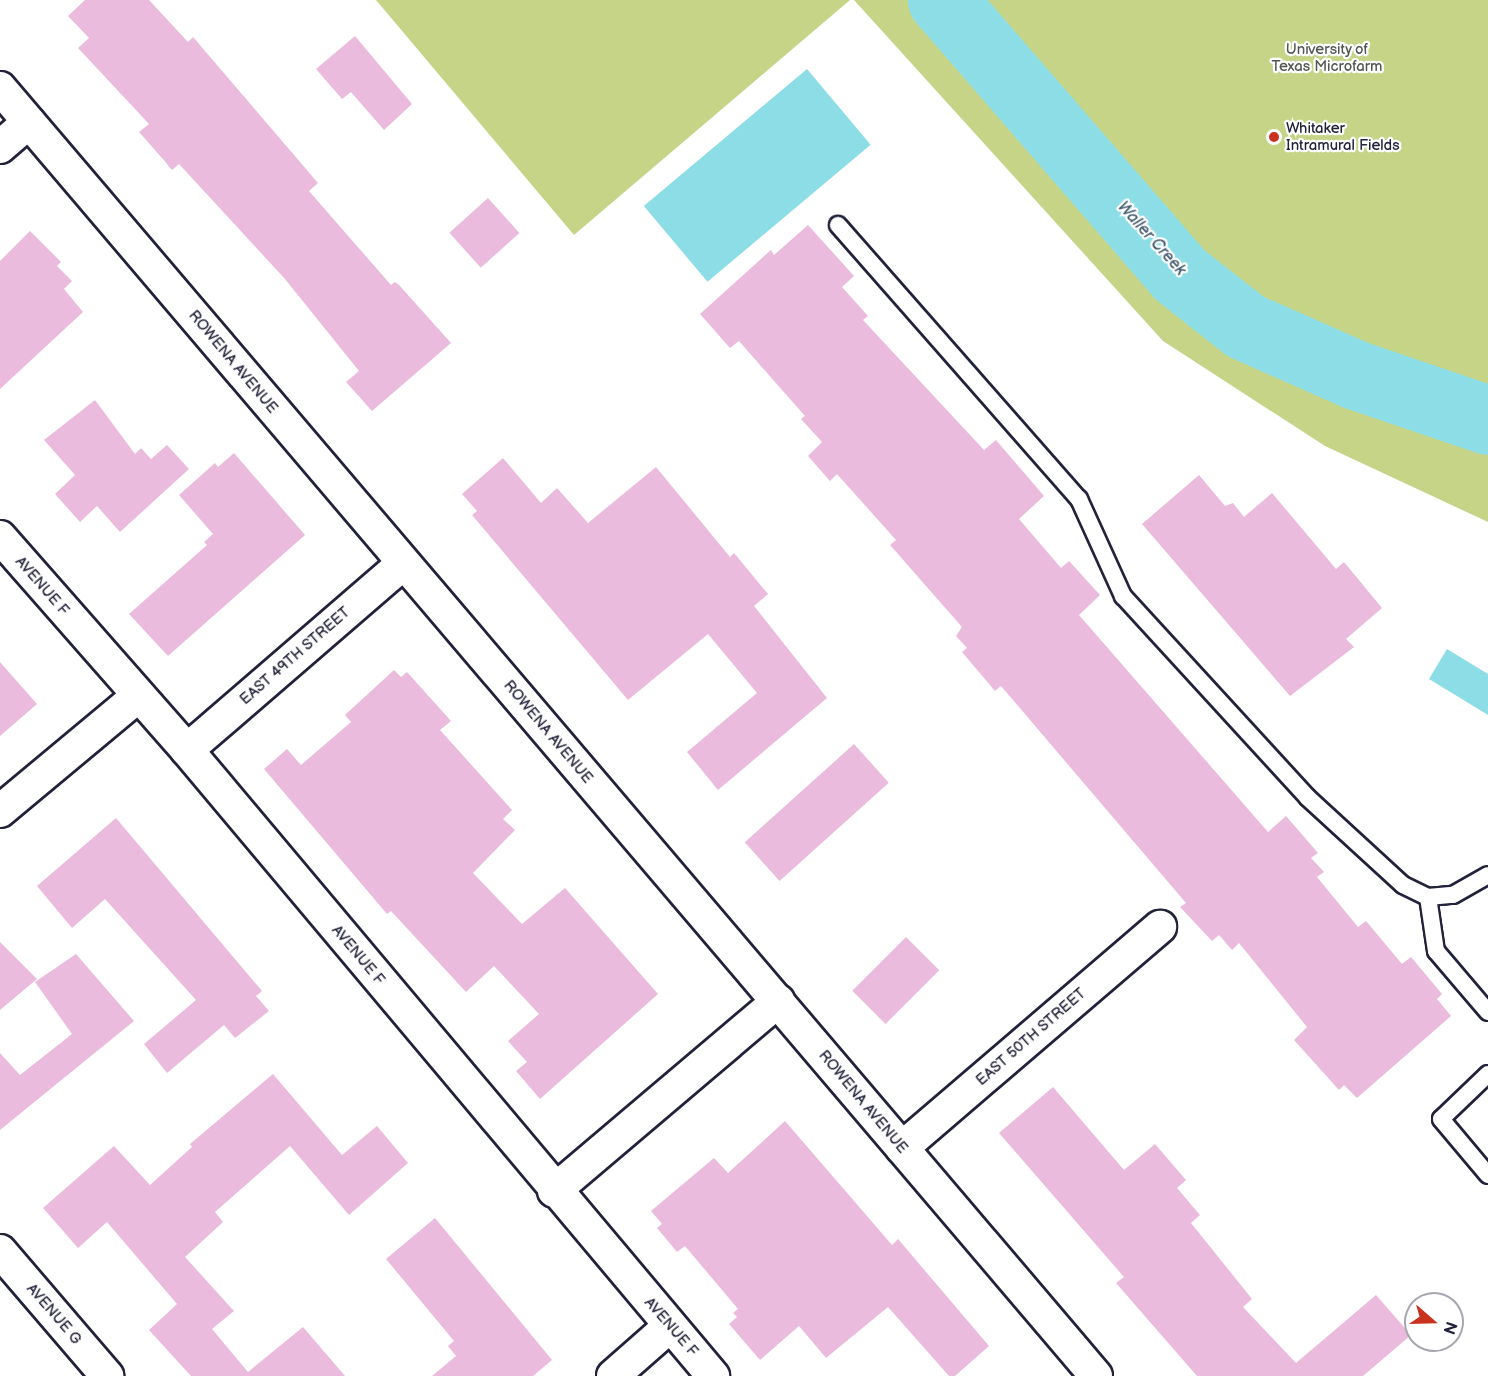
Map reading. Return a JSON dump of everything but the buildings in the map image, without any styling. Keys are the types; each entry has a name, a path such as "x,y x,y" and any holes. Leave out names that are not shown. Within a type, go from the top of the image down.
{"street":[{"name":"ROWENA AVENUE","path":"0,88 1096,1376"},
{"path":"0,147 29,122"},
{"name":"AVENUE F","path":"0,537 187,750 554,1191 713,1376"},
{"name":"EAST 49TH STREET","path":"187,750 404,563"},
{"path":"0,811 138,696"},
{"name":"EAST 50TH STREET","path":"902,1148 1160,927"},
{"path":"554,1191 778,1001"},
{"name":"AVENUE G","path":"0,1251 107,1376"},
{"path":"613,1376 670,1326"}],"lane":[{"path":"838,225 1078,499 1123,596 1307,797 1403,885 1428,897 1453,895 1488,875"},
{"path":"1428,897 1436,951 1488,1012"},
{"path":"1488,1074 1441,1119 1488,1175"}],"green space":[{"path":"376,0 850,0 574,235"},
{"name":"Whitaker Intramural Fields","path":"854,0 1488,0 1488,522 1325,446 1163,341"}],"water":[{"path":"807,69 871,145 707,282 644,206"},
{"path":"1447,649 1488,674 1488,715 1429,679"}],"waterway":[{"name":"Waller Creek","path":"942,0 1179,274 1245,326 1356,375 1488,420"}],"place":[{"name":"Whitaker Intramural Fields","path":"1274,137"}],"park label":[{"name":"University of Texas Microfarm","path":"1327,58"}]}
